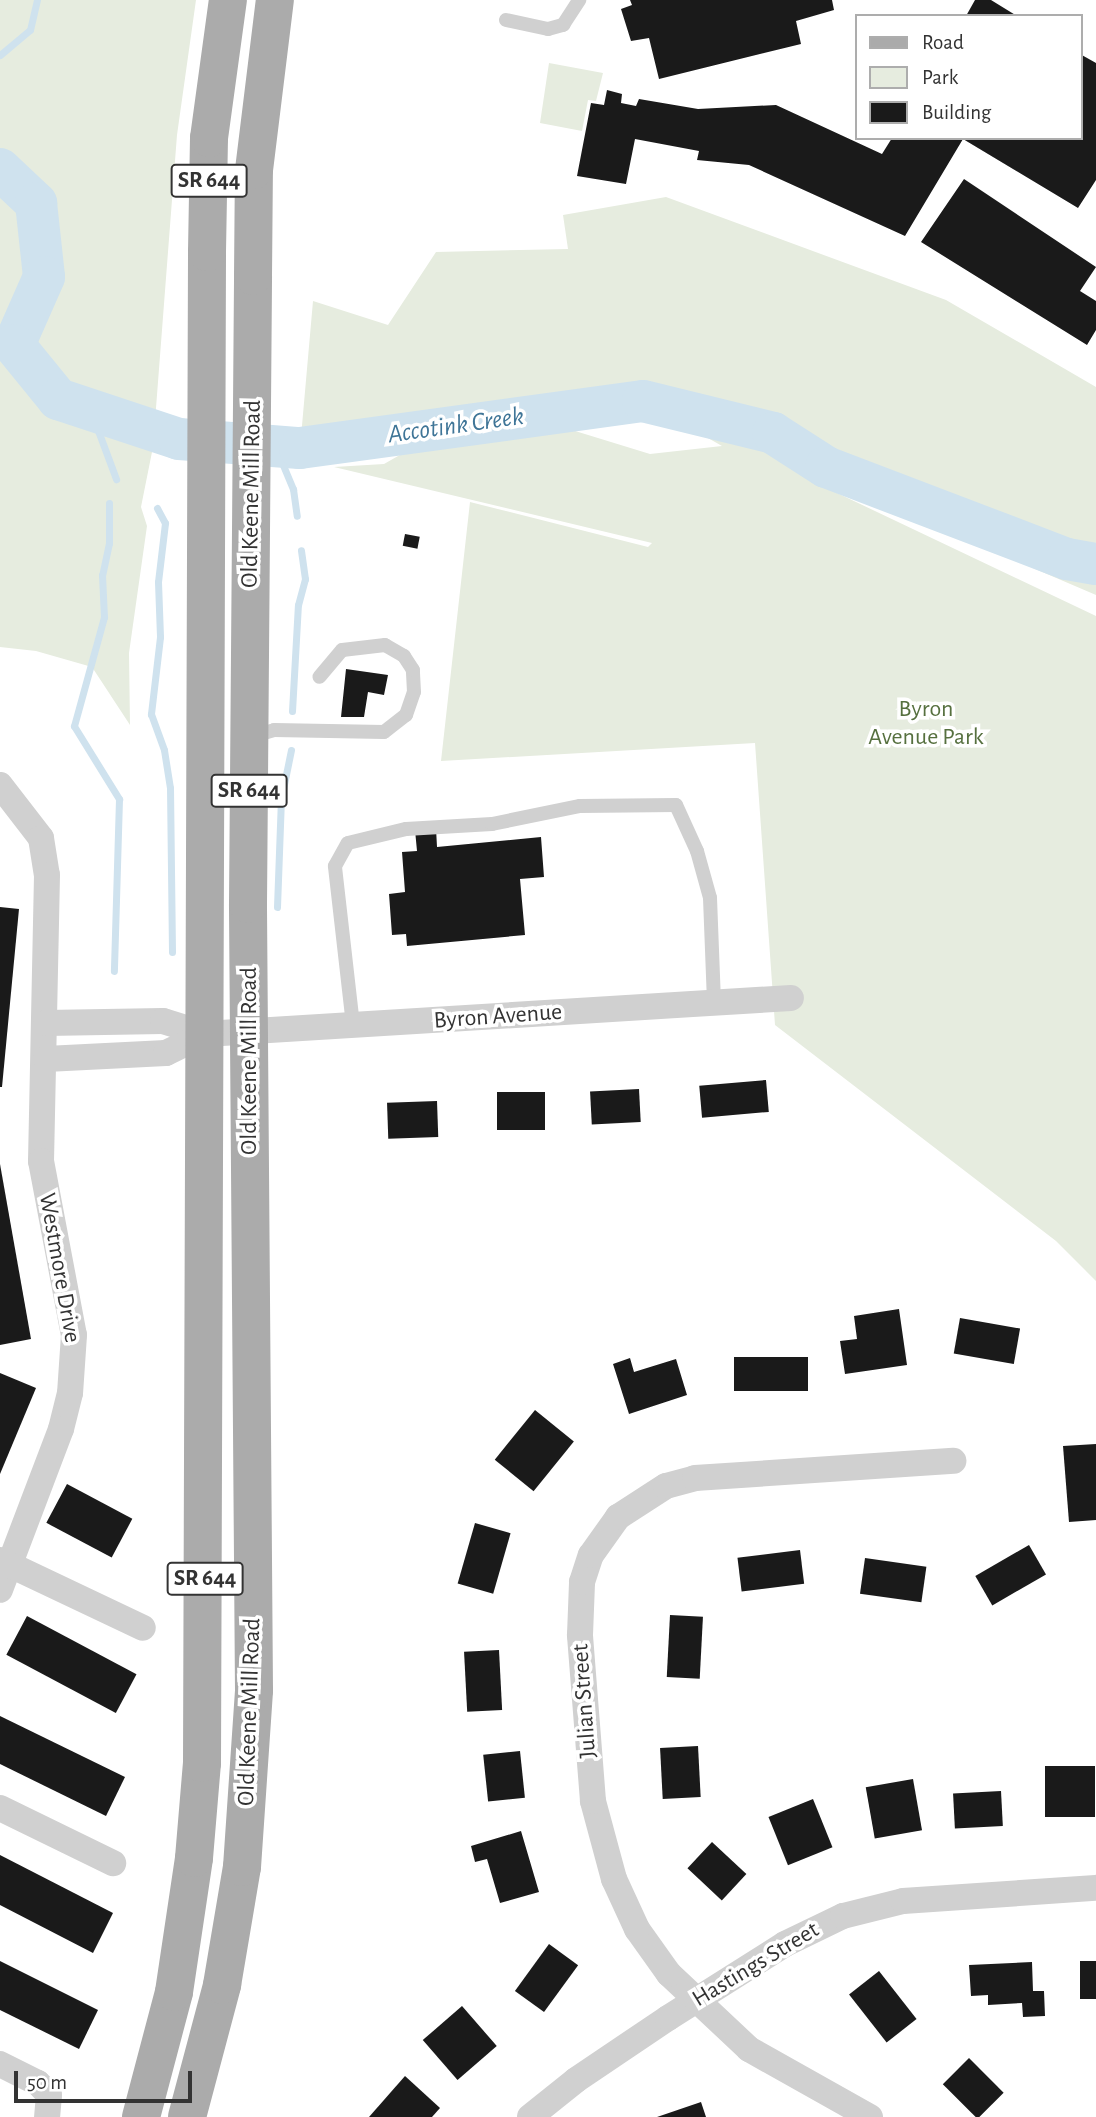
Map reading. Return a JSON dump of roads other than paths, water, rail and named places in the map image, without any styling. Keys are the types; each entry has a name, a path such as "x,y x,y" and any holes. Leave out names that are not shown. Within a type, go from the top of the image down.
{"main road":[{"name":"Old Keene Mill Road","path":"142,2117 174,1992 194,1858 202,1763 209,138 228,0"},
{"name":"Old Keene Mill Road","path":"187,2117 222,1985 242,1867 254,1690 249,737 254,170 275,0"}],"street":[{"name":"Westmore Drive","path":"0,785 42,846 47,875 46,1059 41,1161 70,1310 74,1362 61,1429 4,1562 0,1590"},
{"name":"Byron Avenue","path":"205,1034 791,998"},
{"path":"46,1023 163,1021 205,1034"},
{"path":"46,1059 166,1053 205,1034"},
{"name":"Julian Street","path":"870,2117 749,2049 669,1974 637,1929 614,1879 599,1832 580,1634 582,1582 591,1555 618,1517 640,1499 685,1481 953,1461"},
{"path":"4,1562 143,1628"},
{"path":"0,1808 113,1863"},
{"name":"Hastings Street","path":"530,2117 576,2080 804,1933 879,1906 1096,1888"},
{"path":"0,2064 38,2083 49,2095 47,2117"}],"lane":[{"path":"506,20 548,29 563,26 579,0"},
{"path":"249,737 274,730 384,732 406,715 414,692 413,670 404,656 385,645 342,650 319,677"},
{"path":"354,1026 335,866 348,843 406,829 492,824 580,806 677,805 697,851 710,898 714,1003"}],"waterway":[{"path":"0,55 30,30 37,0"},
{"name":"Accotink Creek","path":"0,169 36,203 44,277 14,345 58,399 179,439 300,448 643,401 773,433 826,467 1067,559 1096,564"},
{"path":"90,409 116,479"},
{"path":"275,446 293,489 297,516"},
{"path":"109,503 109,543 102,575 104,617 74,726 119,799 114,971"},
{"path":"157,508 165,523 158,582 160,637 151,714 164,750 170,788 172,952"},
{"path":"292,711 298,605 305,579 301,550"},
{"path":"277,907 281,799 291,750"}],"park label":[{"name":"Byron Avenue Park","path":"926,724"}]}
